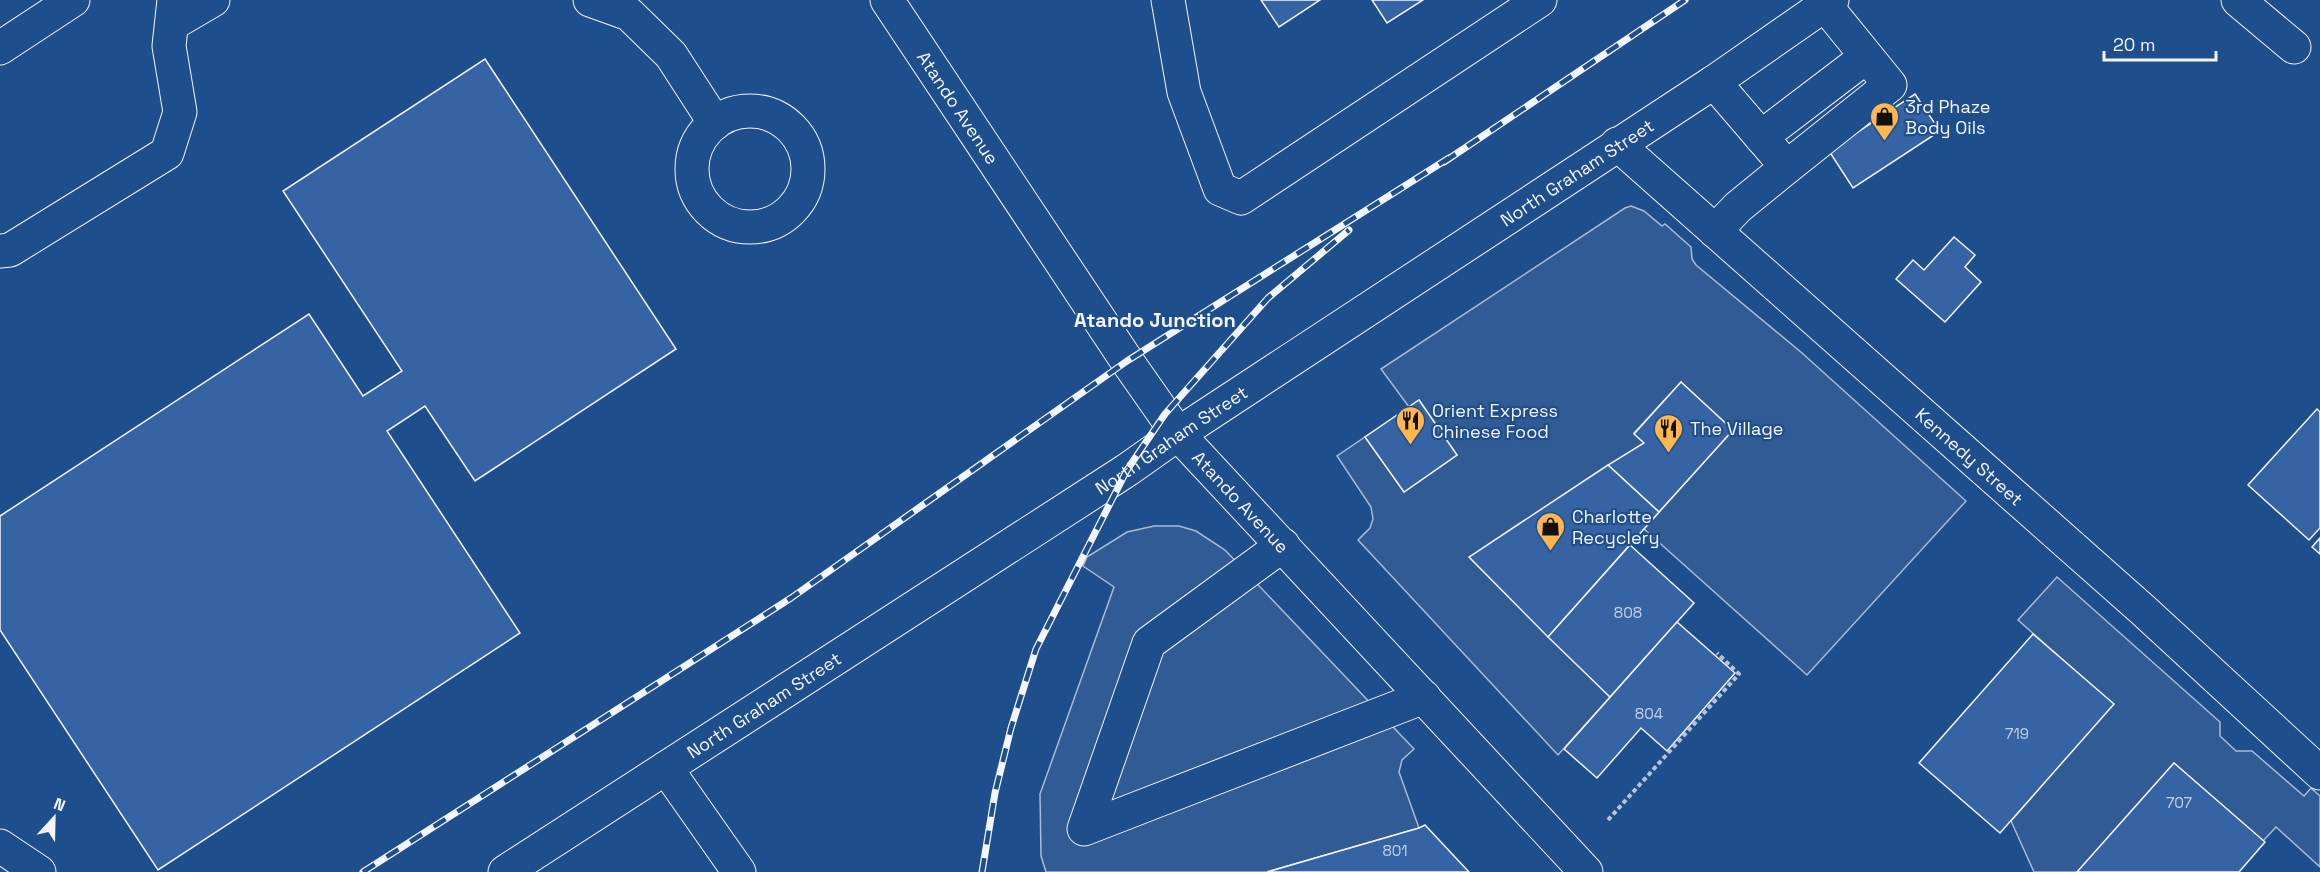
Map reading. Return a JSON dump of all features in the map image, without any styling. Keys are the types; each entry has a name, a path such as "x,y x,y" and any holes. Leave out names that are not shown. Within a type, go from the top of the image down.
{"main road":[{"path":"0,48 73,0"},
{"path":"0,251 10,250 167,153 180,112 169,46 173,12 213,0"},
{"path":"591,0 629,14 671,55 715,123"},
{"name":"Atando Avenue","path":"887,0 1118,348 1178,434 1586,872"},
{"path":"1168,0 1184,92 1220,189 1240,198 1540,0"},
{"path":"2238,0 2294,47"},
{"path":"1715,231 1738,207 1890,86 1866,57 1828,2"},
{"name":"North Graham Street","path":"505,872 1127,470 1178,434 1714,82 1828,2"},
{"path":"1761,137 1866,57"},
{"path":"1714,82 1787,167"},
{"name":"Kennedy Street","path":"1617,144 2143,610 2320,773"},
{"path":"1283,545 1149,643 1084,829 1424,697"},
{"path":"666,768 740,872"},
{"path":"0,846 39,872"}],"path":[{"path":"1608,820 1739,674 1717,653"}],"shaded area":[{"path":"1631,206 1644,211 1662,226 1665,224 1691,247 1692,259 1696,265 1802,353 1966,501 1807,675 1644,529 1733,430 1681,382 1634,433 1644,443 1470,557 1610,697 1558,755 1358,540 1370,528 1373,519 1371,507 1337,456 1365,437 1404,492 1457,455 1419,400 1409,407 1381,369"},
{"path":"1154,526 1179,526 1196,531 1225,550 1414,749 1402,760 1399,772 1419,828 1267,872 1046,872 1041,856 1040,794 1114,587 1083,566 1087,557 1127,532"},
{"path":"2057,577 2220,722 2220,736 2236,751 2252,751 2304,796 2311,788 2320,796 2320,867 2276,827 2263,841 2174,763 2077,872 2034,872 2011,821 2113,704 2018,620"}],"building":[{"path":"1261,0 1320,0 1279,27"},
{"path":"1372,0 1423,0 1387,23"},
{"path":"485,59 676,349 475,481 425,406 387,431 520,633 158,870 0,630 0,516 309,314 363,396 402,371 283,191"},
{"name":"3rd Phaze Body Oils","path":"1915,94 1940,131 1853,188 1829,151"},
{"path":"1954,237 1975,255 1965,267 1981,282 1945,322 1896,279 1913,260 1924,270"},
{"name":"The Village","path":"1681,382 1733,430 1659,512 1608,465 1644,443 1634,434"},
{"name":"Orient Express Chinese Food","path":"1419,400 1457,455 1404,492 1365,437"},
{"path":"2317,409 2320,412 2320,528 2309,540 2248,485"},
{"name":"Charlotte Recyclery","path":"1608,465 1659,512 1548,637 1469,557"},
{"path":"2320,538 2320,554 2312,547"},
{"path":"1630,545 1694,603 1610,697 1548,637"},
{"path":"1677,622 1735,673 1667,751 1641,728 1597,778 1564,749"},
{"path":"2033,634 2114,704 2000,833 1919,763"},
{"path":"2174,763 2265,842 2239,872 2077,872"},
{"path":"1425,825 1469,872 1267,872 1419,828"}],"railway":[{"path":"1444,162 1685,0"},
{"path":"363,872 791,598 1127,361 1449,158"},
{"path":"982,872 995,793 1011,728 1036,649 1127,470 1165,414 1268,298 1349,230"}],"place":[{"name":"3rd Phaze Body Oils","path":"1884,142"},
{"name":"Orient Express Chinese Food","path":"1411,446"},
{"name":"The Village","path":"1669,454"},
{"name":"Charlotte Recyclery","path":"1551,552"}],"district":[{"name":"Atando Junction","path":"1155,320"}]}
